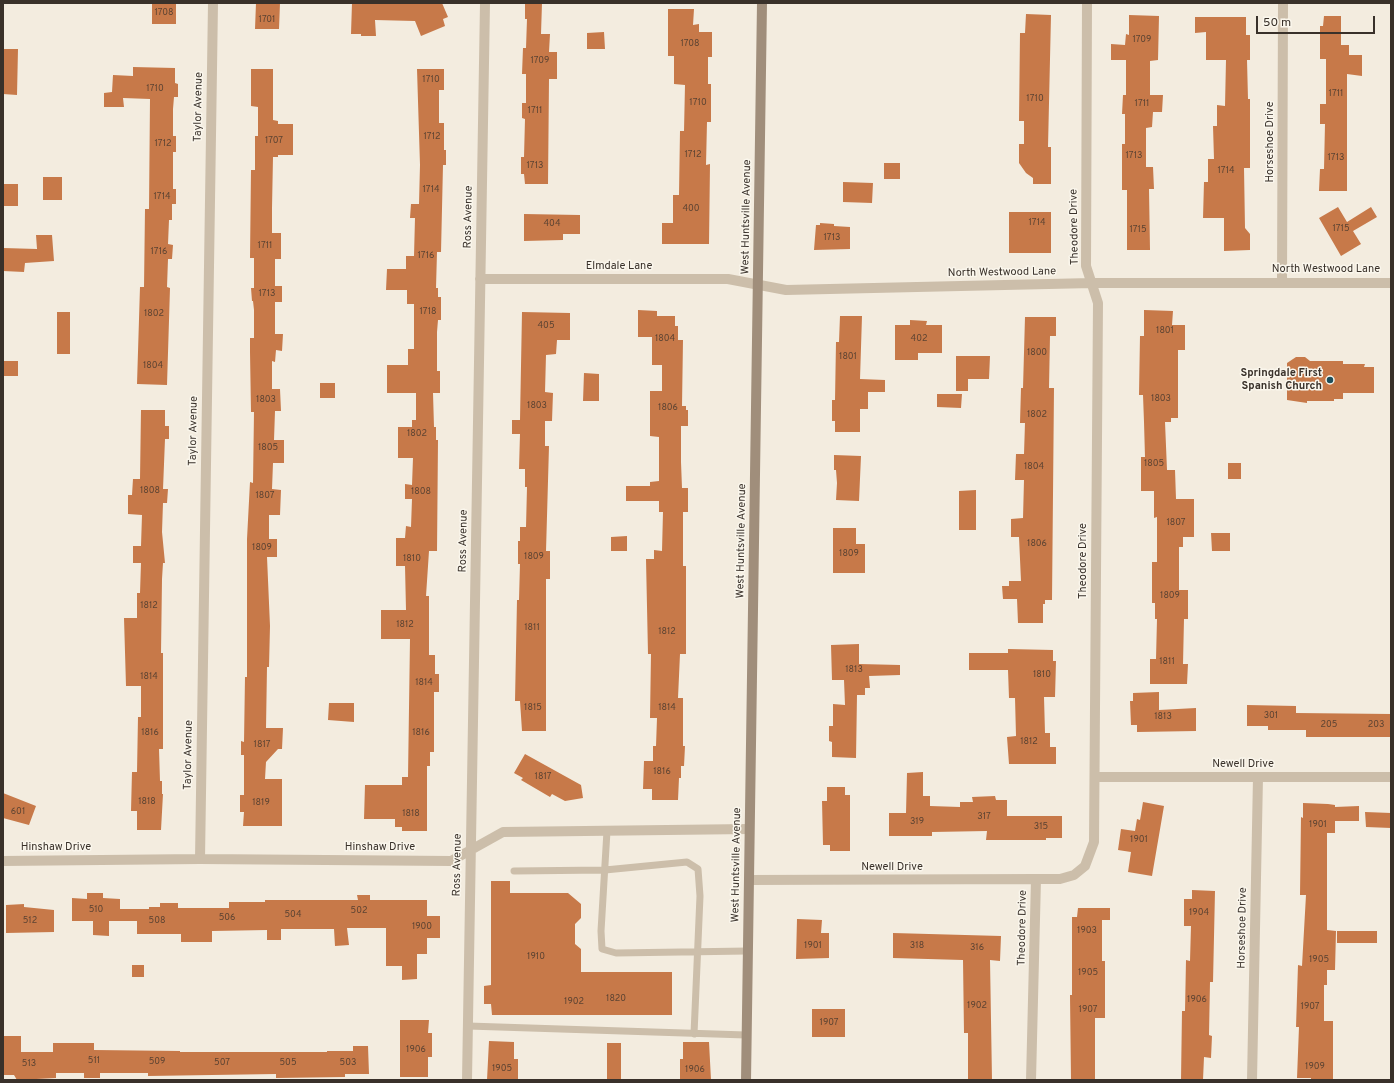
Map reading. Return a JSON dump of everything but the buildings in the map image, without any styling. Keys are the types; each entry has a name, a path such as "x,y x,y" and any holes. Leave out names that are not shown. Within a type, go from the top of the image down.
{"main road":[{"name":"West Huntsville Avenue","path":"746,1080 762,3"}],"street":[{"name":"Taylor Avenue","path":"200,859 213,3"},
{"name":"Ross Avenue","path":"467,1080 485,3"},
{"name":"Theodore Drive","path":"1032,1080 1036,879 1060,879 1074,875 1085,866 1094,842 1098,303 1086,266 1087,3"},
{"name":"Horseshoe Drive","path":"1282,282 1284,3"},
{"name":"Elmdale Lane","path":"480,279 728,279 758,284"},
{"name":"North Westwood Lane","path":"758,284 786,290 1092,283 1391,282"},
{"name":"Newell Drive","path":"1095,777 1391,778"},
{"name":"Horseshoe Drive","path":"1252,1080 1258,777"},
{"name":"Hinshaw Drive","path":"3,860 200,859 451,861 503,832 749,829"},
{"name":"Newell Drive","path":"749,880 1036,879"}],"lane":[{"path":"607,831 601,931 602,949 616,953 748,951"},
{"path":"514,871 605,870 687,862 698,869 700,896 694,1034"},
{"path":"468,1026 746,1035"}],"place":[{"name":"Springdale First Spanish Church","path":"1330,380"}]}
